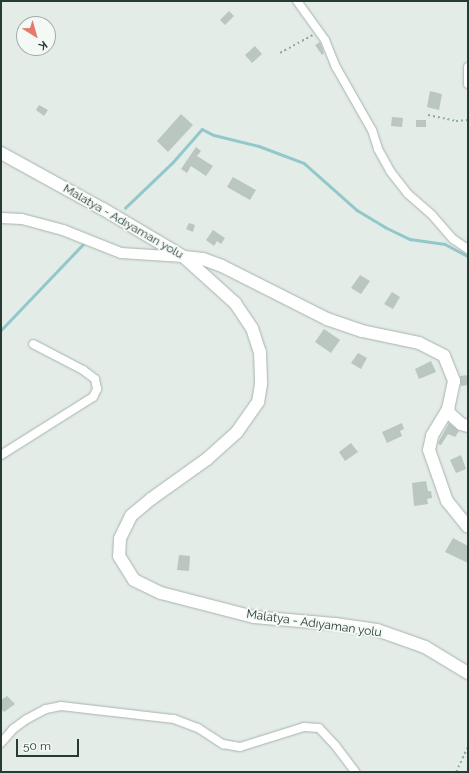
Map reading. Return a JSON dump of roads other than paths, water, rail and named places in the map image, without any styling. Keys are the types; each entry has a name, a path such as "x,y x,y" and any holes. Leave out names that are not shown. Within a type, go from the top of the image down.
{"main road":[{"name":"Malatya - Adıyaman yolu","path":"1,153 103,209 184,257 235,303 252,328 260,352 261,384 258,402 237,432 212,454 151,499 131,516 120,539 120,556 134,580 161,593 254,617 335,624 377,630 425,647 468,673"},
{"path":"184,257 203,259 222,266 327,319 362,331 419,343 444,356 454,381 448,409 432,436 429,450 447,501 468,527"},
{"path":"448,409 450,414 461,424 468,426"}],"street":[{"path":"297,1 325,40 352,95 372,130 378,149 390,171 408,194 432,215 453,238 468,249"},
{"path":"468,68 468,84"},
{"path":"1,218 22,219 63,230 121,252 184,257"},
{"path":"1,455 92,397 97,389 95,380 83,370 33,344"},
{"path":"1,743 27,718 46,709 61,706 174,719 198,728 223,744 240,747 304,727 319,728 354,772"}],"waterway":[{"path":"125,208 172,163 202,129 214,135 259,146 304,163 357,210 385,227 410,239 445,244 468,256"},
{"path":"1,330 85,242"}]}
